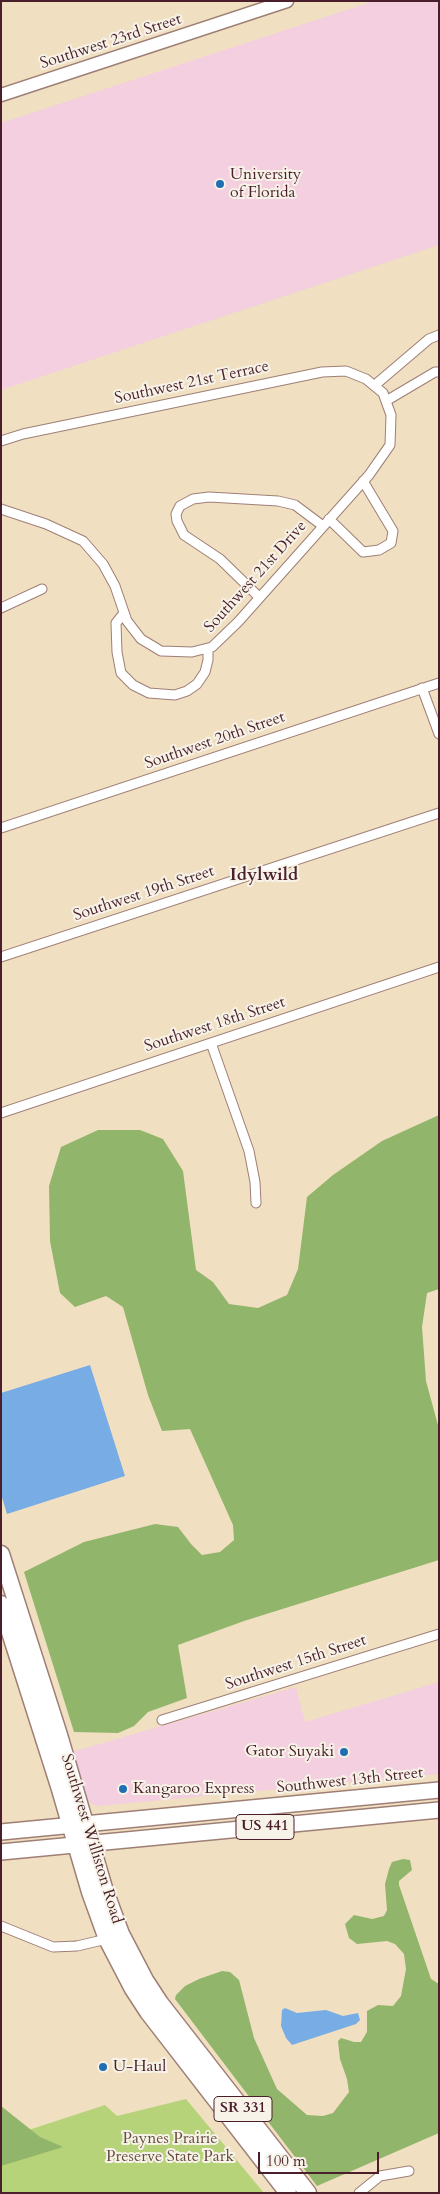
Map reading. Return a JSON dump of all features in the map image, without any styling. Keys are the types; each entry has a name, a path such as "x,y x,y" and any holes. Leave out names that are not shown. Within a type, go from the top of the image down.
{"highway":[{"name":"Southwest Williston Road","path":"1,1554 4,1571 78,1825 129,1983 148,2012 288,2193"},
{"name":"Southwest Williston Road","path":"1,1604 78,1825"},
{"name":"Southwest Williston Road","path":"114,1937 160,2002 308,2193"}],"main road":[{"name":"Southwest 13th Street","path":"78,1825 439,1790"},
{"path":"327,1821 330,1801"},
{"name":"US 441","path":"1,1852 439,1810"},
{"name":"US 441","path":"1,1832 78,1825"}],"street":[{"name":"Southwest 23rd Street","path":"1,95 287,1"},
{"path":"374,385 429,339 439,335"},
{"name":"Southwest 21st Terrace","path":"1,441 32,432 322,372 346,371 366,379 384,397"},
{"path":"384,397 435,372 439,372"},
{"name":"Southwest 21st Drive","path":"1,509 46,524 83,541 103,564 115,586 126,622 141,639 161,651 192,652 212,647 238,622 326,523 363,481 390,445 391,415 384,397"},
{"path":"259,597 220,559 184,535 177,521 176,514 180,506 193,499 209,498 278,501 295,505 326,523 363,552 379,550 391,543 393,531 363,481"},
{"path":"1,608 42,589"},
{"path":"124,613 116,623 117,652 121,673 133,685 149,693 175,696 197,684 205,672 208,648"},
{"name":"Southwest 20th Street","path":"1,828 439,683"},
{"path":"422,688 439,734"},
{"name":"Southwest 19th Street","path":"1,957 439,813"},
{"name":"Southwest 18th Street","path":"1,1113 439,967"},
{"path":"211,1042 249,1150 255,1182 256,1203"},
{"name":"Southwest 15th Street","path":"162,1720 439,1634"},
{"path":"1,1926 53,1947 77,1946 114,1937"},
{"path":"359,2193 380,2176 409,2171"}],"shaded area":[{"name":"University of Florida","path":"374,1 439,1 439,245 1,390 1,123"},
{"path":"439,1682 439,1774 99,1806 92,1804 87,1799 72,1752 296,1687 305,1722"}],"green space":[{"path":"439,1115 439,1289 427,1293 422,1327 426,1381 439,1429 439,1560 244,1621 178,1645 187,1698 148,1712 134,1726 118,1733 74,1732 24,1572 84,1542 155,1524 178,1527 202,1555 220,1552 234,1540 233,1525 190,1429 162,1431 148,1395 123,1307 106,1296 75,1307 60,1293 50,1241 49,1186 61,1147 98,1130 140,1130 163,1139 183,1171 196,1270 213,1282 229,1304 258,1308 287,1295 298,1269 307,1197 333,1175 382,1141"},
{"path":"403,1859 410,1860 412,1870 399,1881 399,1885 431,1979 439,1984 439,2133 317,2186 175,1999 176,1995 185,1986 199,1979 222,1971 230,1972 239,1980 254,2038 277,2089 307,2115 323,2116 333,2113 349,2092 340,2059 338,2041 341,2038 361,2042 367,2032 367,2011 378,2005 393,2006 401,1996 406,1969 404,1954 395,1944 387,1941 357,1944 349,1938 345,1924 354,1915 372,1919 384,1916 387,1910 385,1884 389,1869 392,1862"},
{"name":"Paynes Prairie Preserve State Park","path":"186,2099 264,2193 1,2193 1,2139 105,2105 117,2116"},
{"path":"1,2106 40,2137 63,2147 1,2166"}],"water":[{"path":"90,1365 125,1476 7,1514 1,1494 1,1393"},
{"path":"285,2008 297,2013 326,2010 343,2016 358,2013 360,2020 356,2024 292,2045 286,2038 281,2026 282,2010"}],"place":[{"name":"University of Florida","path":"220,184"},
{"name":"Gator Suyaki","path":"344,1752"},
{"name":"Kangaroo Express","path":"123,1789"},
{"name":"U-Haul","path":"103,2067"}],"district":[{"name":"Idylwild","path":"264,876"}]}
